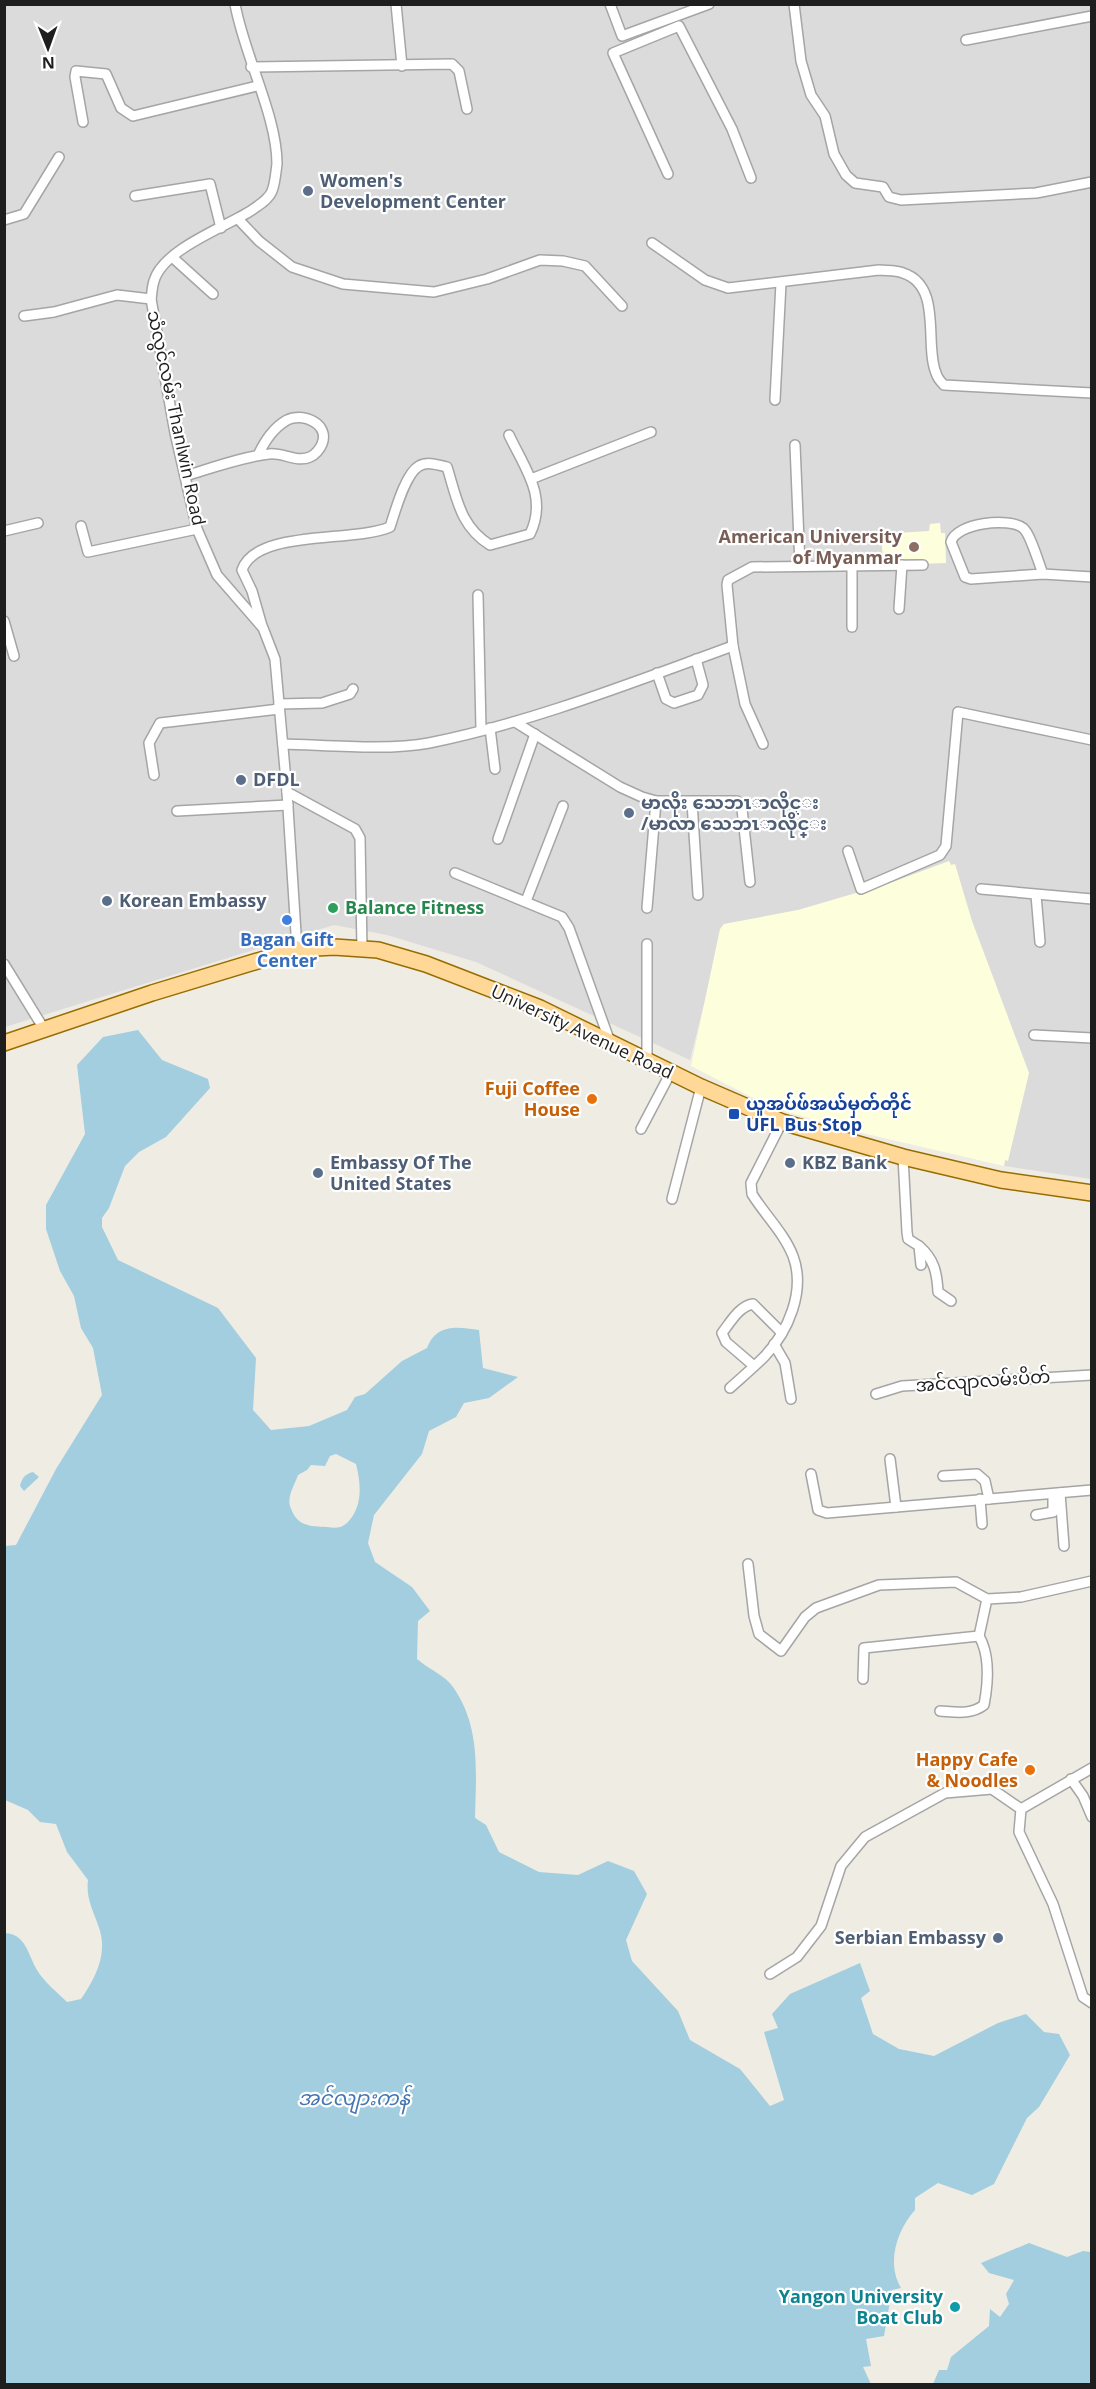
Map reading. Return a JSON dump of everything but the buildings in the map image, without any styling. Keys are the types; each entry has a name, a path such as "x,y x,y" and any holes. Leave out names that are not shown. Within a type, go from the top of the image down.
{"main road":[{"name":"University Avenue Road","path":"4,1043 297,949 378,950 426,964 540,1008 700,1088 782,1122 903,1157 1020,1184 1092,1193"}],"street":[{"name":"သံလွင်လမ်း Thanlwin Road","path":"234,4 251,67 275,137 277,165 272,192 263,202 238,219 189,245 172,258 154,279 151,299 185,476 198,529 217,575 263,628 274,658 287,792 297,949"},
{"path":"396,4 402,66"},
{"path":"610,4 622,36"},
{"path":"621,50 617,42 622,36 710,4"},
{"path":"794,4 801,61 811,95 825,116 834,153 846,175 855,183 875,184 883,187 889,197 901,200 1036,193 1092,182"},
{"path":"966,40 1092,16"},
{"path":"668,174 614,53 679,26 732,129 751,178"},
{"path":"251,67 452,64 459,71 467,110"},
{"path":"84,122 75,77 76,71 106,74 122,108 133,116 257,86"},
{"path":"4,220 24,214 58,157"},
{"path":"135,196 210,184 221,228"},
{"path":"238,219 259,241 292,267 343,284 434,292 487,279 540,260 563,261 585,266 622,306"},
{"path":"652,243 705,280 728,288 879,270 902,272 918,281 925,298 931,316 936,374 944,385 1092,393"},
{"path":"172,258 213,294"},
{"path":"775,400 781,283"},
{"path":"24,316 54,312 117,295 151,299"},
{"path":"185,476 258,455 273,453 300,459 309,458 321,447 324,438 320,427 312,420 301,417 288,419 275,428 258,455"},
{"path":"531,479 651,432"},
{"path":"263,628 252,591 242,570 246,560 262,548 287,541 374,534 390,527 410,476 418,466 432,463 447,467 465,522 479,538 490,545 530,534 538,519 538,500 531,479 508,435"},
{"path":"795,445 800,565"},
{"path":"4,531 38,523"},
{"path":"81,526 88,552 198,529"},
{"path":"1043,574 1026,531 1019,526 972,526 958,531 952,538 951,542 965,577 971,579 1043,574 1092,577"},
{"path":"852,565 852,627"},
{"path":"899,609 902,565"},
{"path":"763,744 745,704 733,646 728,580 753,567 923,565"},
{"path":"478,595 485,729 495,769"},
{"path":"4,621 14,656"},
{"path":"283,744 355,746 427,743 515,722 733,646"},
{"path":"657,673 666,699 675,704 698,695 703,685 696,659"},
{"path":"154,775 149,743 160,723 279,706 322,703 350,694 353,689"},
{"path":"848,851 861,889 939,855 946,846 958,712 1092,740"},
{"path":"515,722 620,787 656,801 737,801 741,804 750,882"},
{"path":"498,839 535,734"},
{"path":"287,792 355,829 360,838 362,949"},
{"path":"647,908 656,801"},
{"path":"692,802 698,895"},
{"path":"177,811 288,806"},
{"path":"526,901 563,806"},
{"path":"455,873 562,917 569,928 610,1042"},
{"path":"981,890 1092,899"},
{"path":"1036,895 1040,942"},
{"path":"647,944 647,1060"},
{"path":"4,964 44,1029"},
{"path":"1034,1035 1092,1038"},
{"path":"641,1129 671,1072"},
{"path":"672,1199 700,1088"},
{"path":"730,1388 754,1366 782,1334 795,1303 798,1280 793,1256 752,1194 751,1183 782,1122"},
{"path":"903,1157 908,1239 928,1254 935,1267 938,1292 951,1301"},
{"path":"919,1246 921,1265"},
{"path":"754,1366 726,1342 722,1333 741,1310 753,1304 782,1334"},
{"path":"774,1344 785,1363 791,1399"},
{"name":"အင်လျာလမ်းပိတ်","path":"876,1394 902,1386 1092,1375"},
{"path":"890,1459 896,1507"},
{"path":"811,1474 818,1509 826,1513 1092,1491"},
{"path":"943,1476 977,1474 985,1480 982,1524"},
{"path":"1036,1515 1053,1512 1057,1493"},
{"path":"1057,1493 1064,1546"},
{"path":"748,1564 754,1616 759,1634 780,1651 805,1617 816,1608 879,1585 956,1582 987,1599 1021,1597 1092,1581"},
{"path":"940,1711 967,1712 978,1710 984,1705 987,1666 983,1642 979,1636 987,1599"},
{"path":"863,1679 862,1656 864,1648 870,1645 979,1636"},
{"path":"1021,1809 1092,1768"},
{"path":"1071,1779 1083,1796 1092,1817"},
{"path":"770,1974 797,1957 821,1926 842,1866 865,1837 945,1793 992,1789 1021,1809"},
{"path":"1021,1809 1019,1832 1053,1904 1083,1998 1092,2003"}],"shaded area":[{"path":"5,5 1091,5 1091,1179 1004,1166 1018,1077 798,910 724,925 690,1060 476,962 387,935 334,925 5,1027"},
{"name":"American University of Myanmar","path":"940,523 941,533 945,533 946,563 918,564 917,559 883,560 881,534 929,531 930,524"},
{"path":"949,861 951,865 955,864 972,921 1029,1073 1008,1161 1005,1160 1004,1166 858,1132 773,1108 691,1066 720,929 724,924 798,910 890,883"}],"water":[{"name":"အင်လျားကန်","path":"138,1030 162,1060 208,1079 210,1088 166,1137 139,1152 125,1166 109,1208 102,1218 102,1227 118,1260 218,1308 256,1358 253,1410 271,1430 309,1426 347,1410 355,1397 365,1394 402,1361 427,1348 436,1334 449,1328 479,1330 483,1368 518,1377 489,1398 464,1403 456,1417 429,1431 422,1454 374,1515 368,1543 375,1562 412,1587 430,1611 418,1621 417,1659 450,1683 462,1702 473,1734 475,1750 475,1818 486,1825 499,1852 539,1872 578,1875 608,1861 634,1871 647,1894 626,1940 632,1961 678,2011 690,2040 740,2069 770,2106 784,2100 764,2032 778,2028 772,2014 790,1994 860,1963 870,1991 861,1998 873,2034 899,2049 934,2056 998,2023 1026,2014 1044,2032 1059,2034 1070,2055 1039,2107 1027,2118 994,2184 972,2195 938,2183 915,2198 915,2210 903,2227 894,2258 894,2268 901,2288 892,2290 884,2336 866,2339 871,2366 863,2367 871,2384 5,2384 5,1933 12,1934 22,1941 40,1974 67,2002 81,1999 92,1982 99,1964 102,1945 89,1898 88,1880 67,1852 56,1824 40,1822 28,1810 5,1800 5,1546 16,1545 56,1469 102,1395 93,1348 81,1328 74,1296 60,1271 46,1229 46,1205 85,1134 77,1065 103,1037","holes":["336,1454 356,1464 360,1494 356,1509 348,1522 338,1528 304,1524 296,1518 289,1502 298,1475 311,1465 325,1466 330,1456"]},
{"path":"33,1472 39,1477 24,1491 20,1486 22,1481 26,1475"},
{"path":"1029,2243 1067,2257 1083,2251 1091,2252 1091,2384 933,2384 939,2370 947,2370 951,2357 989,2326 990,2309 1000,2317 1009,2304 1006,2294 1014,2280 989,2273 981,2263"}],"place":[{"name":"Women's Development Center","path":"308,191"},
{"name":"American University of Myanmar","path":"914,547"},
{"name":"DFDL","path":"241,780"},
{"name":"မာလိုး သေဘၤာလိုင္း /မာလာ သေဘၤာလိုင္း","path":"629,813"},
{"name":"Korean Embassy","path":"107,901"},
{"name":"Balance Fitness","path":"333,908"},
{"name":"Bagan Gift Center","path":"287,920"},
{"name":"Fuji Coffee House","path":"592,1099"},
{"name":"ယူအပ်ဖ်အယ်မှတ်တိုင် UFL Bus Stop","path":"734,1114"},
{"name":"KBZ Bank","path":"790,1163"},
{"name":"Embassy Of The United States","path":"318,1173"},
{"name":"Happy Cafe & Noodles","path":"1030,1770"},
{"name":"Serbian Embassy","path":"998,1938"},
{"name":"Yangon University Boat Club","path":"955,2307"}]}
